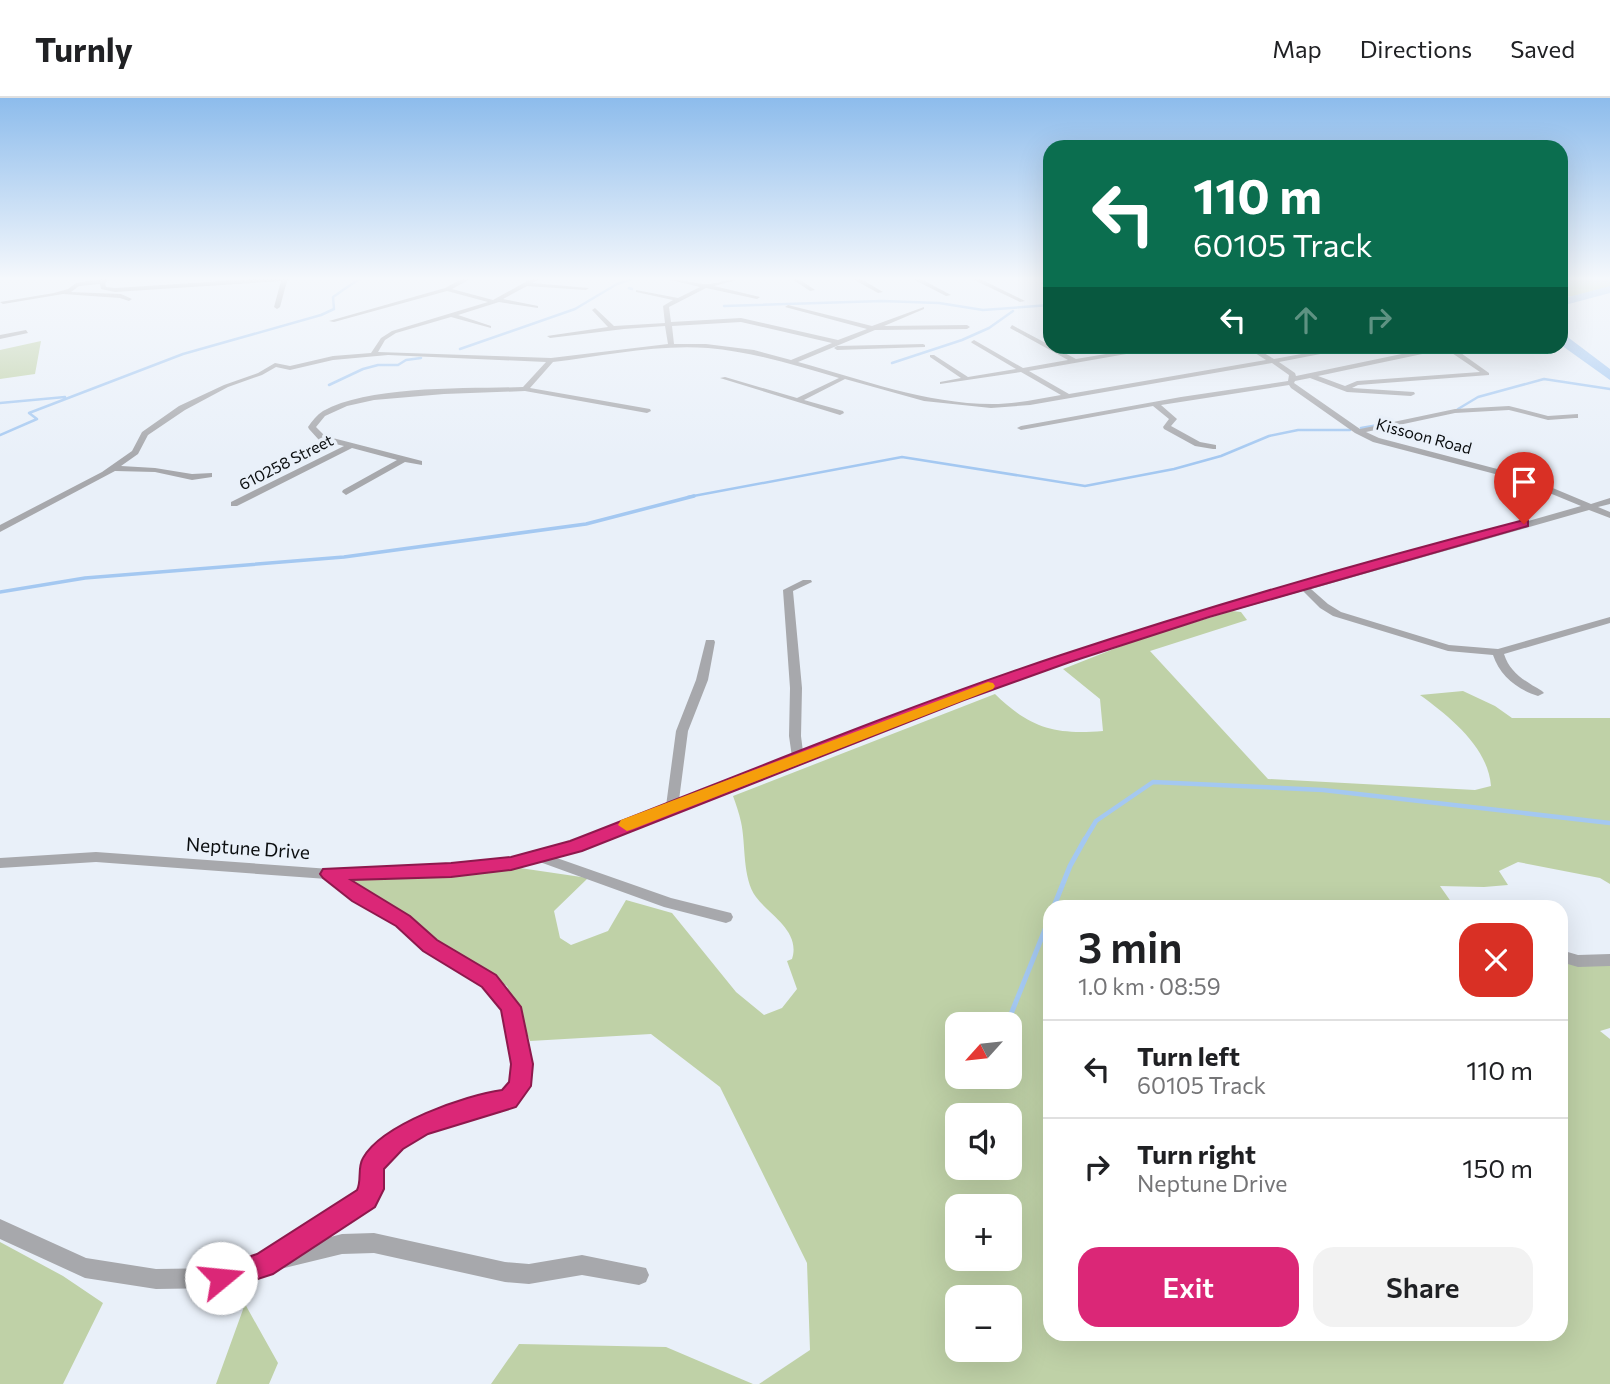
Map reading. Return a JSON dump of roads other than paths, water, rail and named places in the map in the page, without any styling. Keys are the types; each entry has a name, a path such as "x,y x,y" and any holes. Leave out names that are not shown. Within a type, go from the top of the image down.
{"street":[{"path":"373,354 383,339"},
{"path":"670,339 671,346"},
{"path":"825,339 841,343"},
{"path":"792,362 849,339"},
{"path":"974,342 1067,396"},
{"path":"0,529 113,468 135,452 145,434 182,408 226,386 260,374 269,367 295,367 333,358 373,354 551,360 671,346 719,346 754,352 924,399 954,404 1010,405 1315,354"},
{"path":"830,348 923,346"},
{"path":"1061,354 1076,362"},
{"path":"942,383 1128,354"},
{"name":"Kissoon Road","path":"1262,354 1293,374 1292,383 1358,431 1376,440 1521,478 1610,515"},
{"path":"1021,428 1273,384 1292,383 1310,375 1406,354"},
{"path":"1347,390 1349,386 1357,383 1487,374 1457,354"},
{"path":"932,356 967,379"},
{"path":"525,389 551,360"},
{"path":"1310,375 1331,386 1368,394 1411,394"},
{"path":"798,400 845,377"},
{"path":"723,378 840,413"},
{"path":"1292,383 1307,388"},
{"path":"1317,387 1331,386"},
{"path":"419,463 322,438 312,427 314,421 329,410 367,398 525,389 648,411"},
{"path":"1155,404 1173,419 1167,427 1198,444 1213,447"},
{"path":"1358,431 1455,411 1509,408 1548,418 1575,416"},
{"name":"610258 Street","path":"234,503 350,446"},
{"path":"346,492 404,459"},
{"path":"113,468 155,470 192,477 209,475"},
{"name":"Neptune Drive","path":"0,863 96,857 330,874 451,870 511,863 575,846 798,758 1065,659 1193,617 1610,501"},
{"path":"798,758 795,736 796,688 788,590 807,582"},
{"path":"1303,586 1324,606 1353,620 1448,648 1498,652 1610,621"},
{"path":"672,807 682,732 702,680 710,642"},
{"path":"1498,652 1503,670 1538,693"},
{"path":"540,856 669,903 726,917"},
{"path":"264,1265 366,1198 372,1189 372,1164 395,1141 421,1126 493,1102 508,1100 520,1086 522,1064 511,1007 489,981 430,946 403,921 359,896 330,874"},
{"path":"1568,958 1578,961 1610,960"},
{"path":"0,1229 85,1268 156,1279 221,1278 342,1244 374,1243 505,1272 530,1274 582,1265 639,1275"}],"waterway":[{"path":"0,435 37,419 29,413 183,354 236,339"},
{"path":"460,349 489,339"},
{"path":"892,363 964,339"},
{"path":"1568,344 1610,376"},
{"path":"329,385 363,369 378,365 398,365 406,360 421,358"},
{"path":"1458,409 1478,397 1544,379 1610,389"},
{"path":"0,403 65,397"},
{"path":"1361,428 1384,424"},
{"path":"688,497 902,457 1085,486 1174,469 1221,456 1269,436 1298,430 1350,430"},
{"path":"0,592 85,578 344,557 586,524 694,496"},
{"path":"1084,841 1096,821 1153,782 1323,790 1610,823"},
{"path":"1056,900 1070,866 1085,839"},
{"path":"1012,1012 1043,934"}]}
